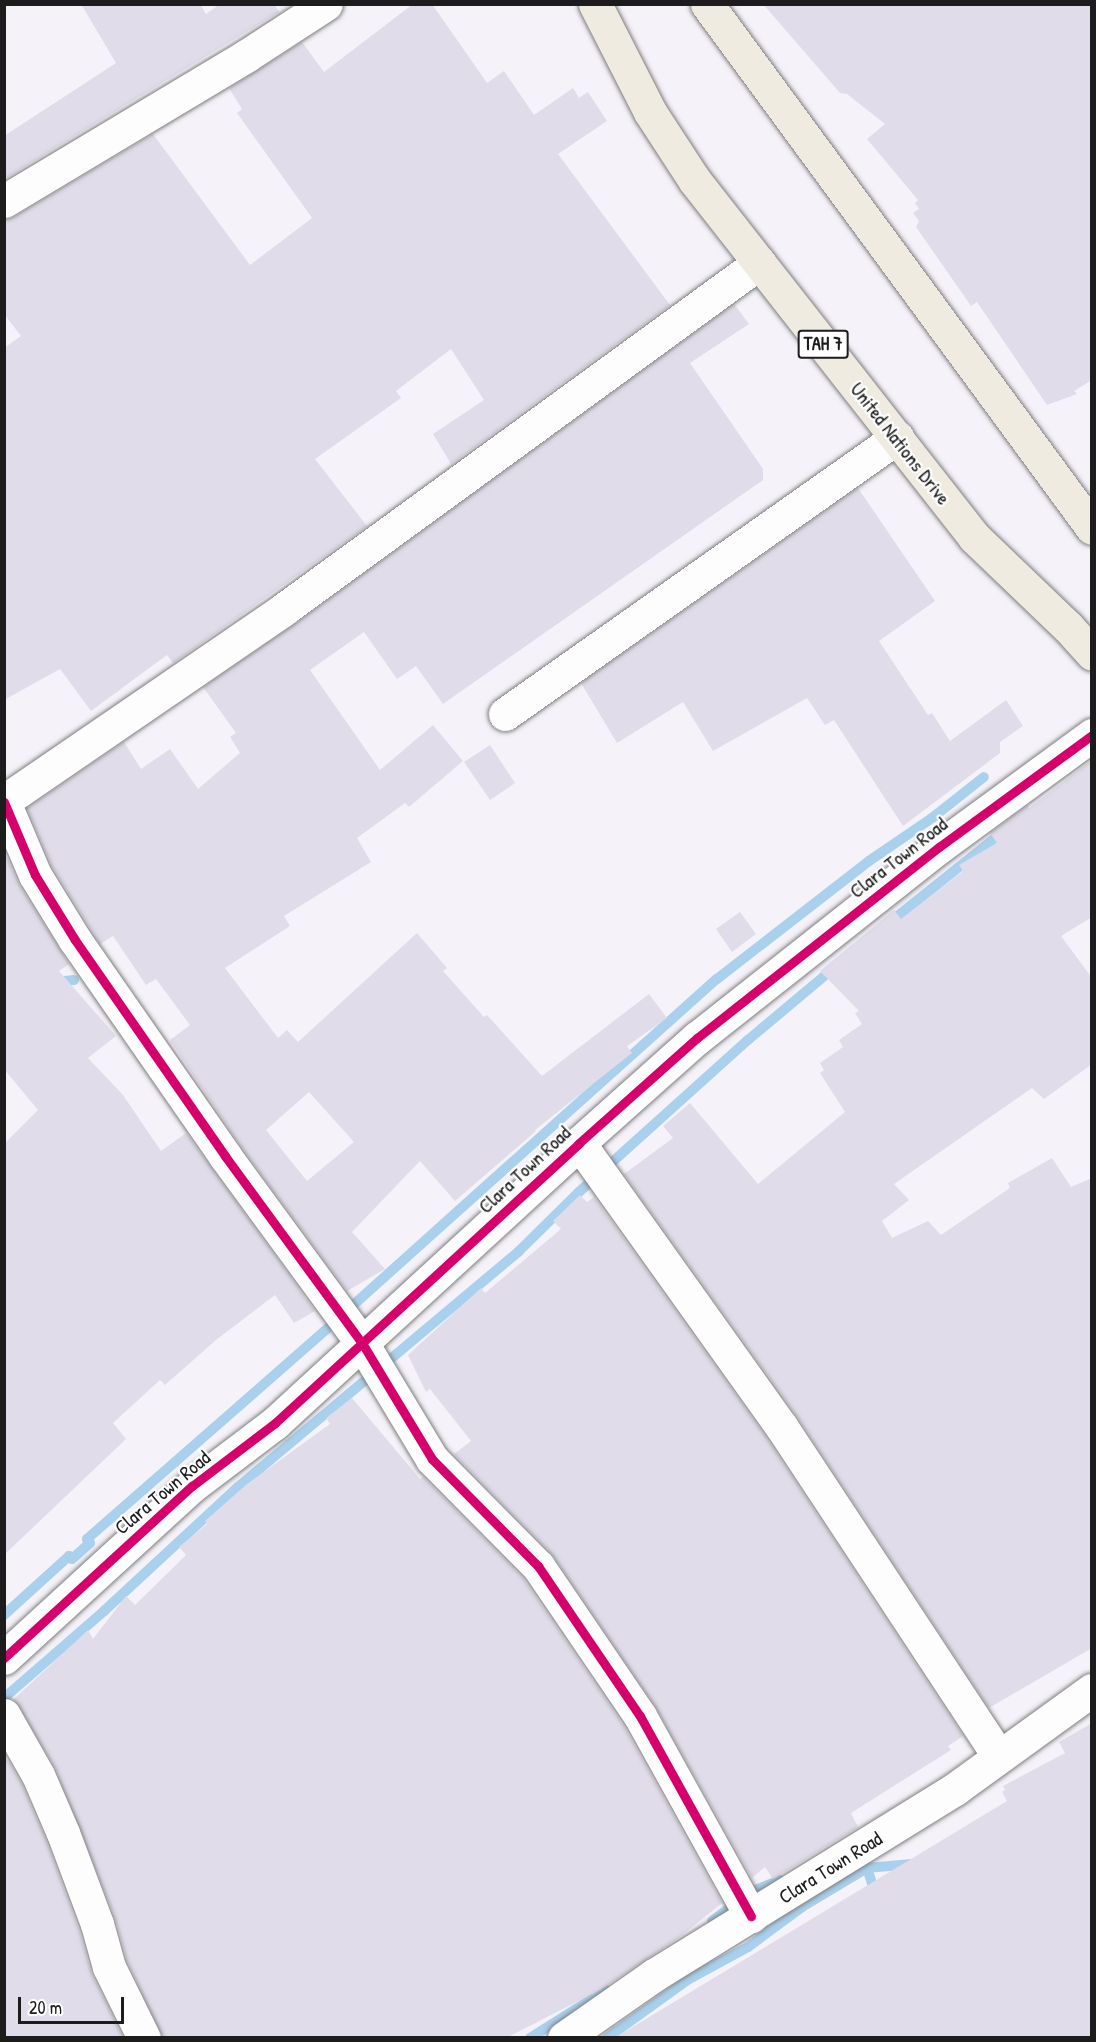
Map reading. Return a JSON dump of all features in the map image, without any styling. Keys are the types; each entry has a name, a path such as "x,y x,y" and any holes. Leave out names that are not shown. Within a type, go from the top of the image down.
{"highway":[{"name":"United Nations Drive","path":"596,4 650,112 696,181 974,537 1068,627 1092,654"},
{"path":"707,4 1092,528"}],"street":[{"path":"4,201 246,56 326,4"},
{"path":"752,1916 640,1716 538,1566 432,1459 362,1343 225,1156 75,940 35,875 4,802 284,609 759,263"},
{"path":"505,714 897,437"},
{"name":"Clara Town Road","path":"4,1658 192,1486 275,1423 583,1148 697,1038 939,846 1092,735"},
{"path":"583,1148 781,1426 999,1756"},
{"name":"Clara Town Road","path":"564,2037 654,1975 955,1789 1092,1690"},
{"path":"4,1715 38,1775 55,1814 97,1924 109,1967 144,2037"}],"building":[{"path":"81,4 200,4 206,14 220,4 274,4 279,12 4,179 4,136 116,63"},
{"path":"413,4 432,4 487,83 504,71 534,115 573,88 579,98 588,92 607,121 558,154 670,305 451,464 433,434 484,400 451,349 396,391 401,398 315,459 367,526 173,663 167,655 91,711 60,669 4,700 4,348 21,336 4,314 4,220 14,217 153,134 250,265 312,218 237,113 242,109 229,88 302,42 324,72"},
{"path":"763,4 1092,4 1092,380 1074,391 1077,394 1047,405 977,302 971,306 916,227 919,221 913,213 919,209 915,203 918,200 867,139 885,124 847,94 840,93"},
{"path":"734,304 749,324 690,363 763,469 763,480 443,704 416,666 397,679 364,632 310,670 380,770 433,725 463,761 409,807 405,803 357,838 371,862 284,916 290,926 225,968 278,1038 287,1030 298,1042 417,933 447,968 443,971 484,1017 487,1015 542,1076 649,994 667,1018 627,1046 632,1053 535,1130 455,1201 420,1161 352,1232 385,1269 347,1291 240,1145 170,1040 190,1025 156,979 146,985 113,936 100,944 52,866 27,808 124,742 141,769 170,749 198,789 240,753 230,737 236,733 203,687 295,624","holes":["309,1092 354,1142 307,1181 266,1130"]},
{"path":"858,488 935,601 879,641 928,715 932,713 950,741 1006,700 1023,726 1000,742 1000,753 903,826 834,720 825,725 807,698 713,751 683,702 617,743 581,683"},
{"path":"490,745 515,783 490,800 464,762"},
{"path":"1092,760 1092,917 1061,936 1092,978 1092,1064 1044,1099 1032,1088 894,1184 909,1200 882,1221 892,1238 928,1221 941,1235 1010,1188 1008,1183 1052,1158 1071,1187 1092,1178 1092,1648 989,1708 797,1416 624,1174 673,1138 663,1126 690,1103 758,1184 845,1112 820,1073 824,1070 820,1063 843,1047 839,1040 862,1024 855,1013 859,1011 820,971 894,910 901,919 963,871 959,865 997,843 990,833 1028,805 1029,808"},
{"path":"4,851 19,885 69,964 59,971 116,1036 88,1058 123,1095 161,1151 186,1133 315,1311 294,1323 275,1295 216,1340 165,1385 160,1380 113,1423 126,1439 4,1555 4,1144 38,1110 4,1069"},
{"path":"740,912 756,934 732,952 716,929"},
{"path":"580,1195 587,1202 594,1197 766,1437 963,1736 948,1746 951,1750 851,1813 858,1827 773,1879 765,1867 752,1878 656,1707 553,1555 454,1454 471,1441 430,1389 426,1392 408,1355 481,1288 485,1293 561,1229 553,1221"},
{"path":"352,1398 420,1479 423,1477 523,1578 624,1726 722,1903 681,1936 600,1990 508,2037 162,2037 127,1960 115,1917 55,1767 14,1699 88,1630 93,1639 126,1596 135,1605 186,1555 179,1547 207,1524 205,1521 247,1484 330,1424 326,1418"},
{"path":"1092,1723 1092,2037 616,2037 1007,1801 1002,1792 1005,1790 1003,1786 1065,1753 1059,1742"},
{"path":"4,1754 21,1783 46,1840 79,1930 92,1975 123,2037 4,2037"}],"waterway":[{"path":"351,1307 717,979 869,861 932,818 984,777"},
{"path":"889,923 1005,830"},
{"path":"4,1698 104,1611 238,1487 519,1251 579,1192 748,1040 835,967"},
{"path":"58,991 65,981 74,980"},
{"path":"4,1615 69,1556 72,1559 90,1543 87,1539 333,1324"},
{"path":"607,2038 689,1979 748,1947 802,1907 867,1868 912,1864"},
{"path":"867,1868 876,1896"},
{"path":"712,1921 753,1891 780,1880"},
{"path":"530,2038 606,1990"}],"cycle path":[{"path":"4,1658 192,1486 275,1423 579,1143 697,1038 939,847 1092,735"},
{"path":"4,802 35,875 75,940 225,1156 362,1343 432,1459 538,1566 640,1716 751,1916"}]}
